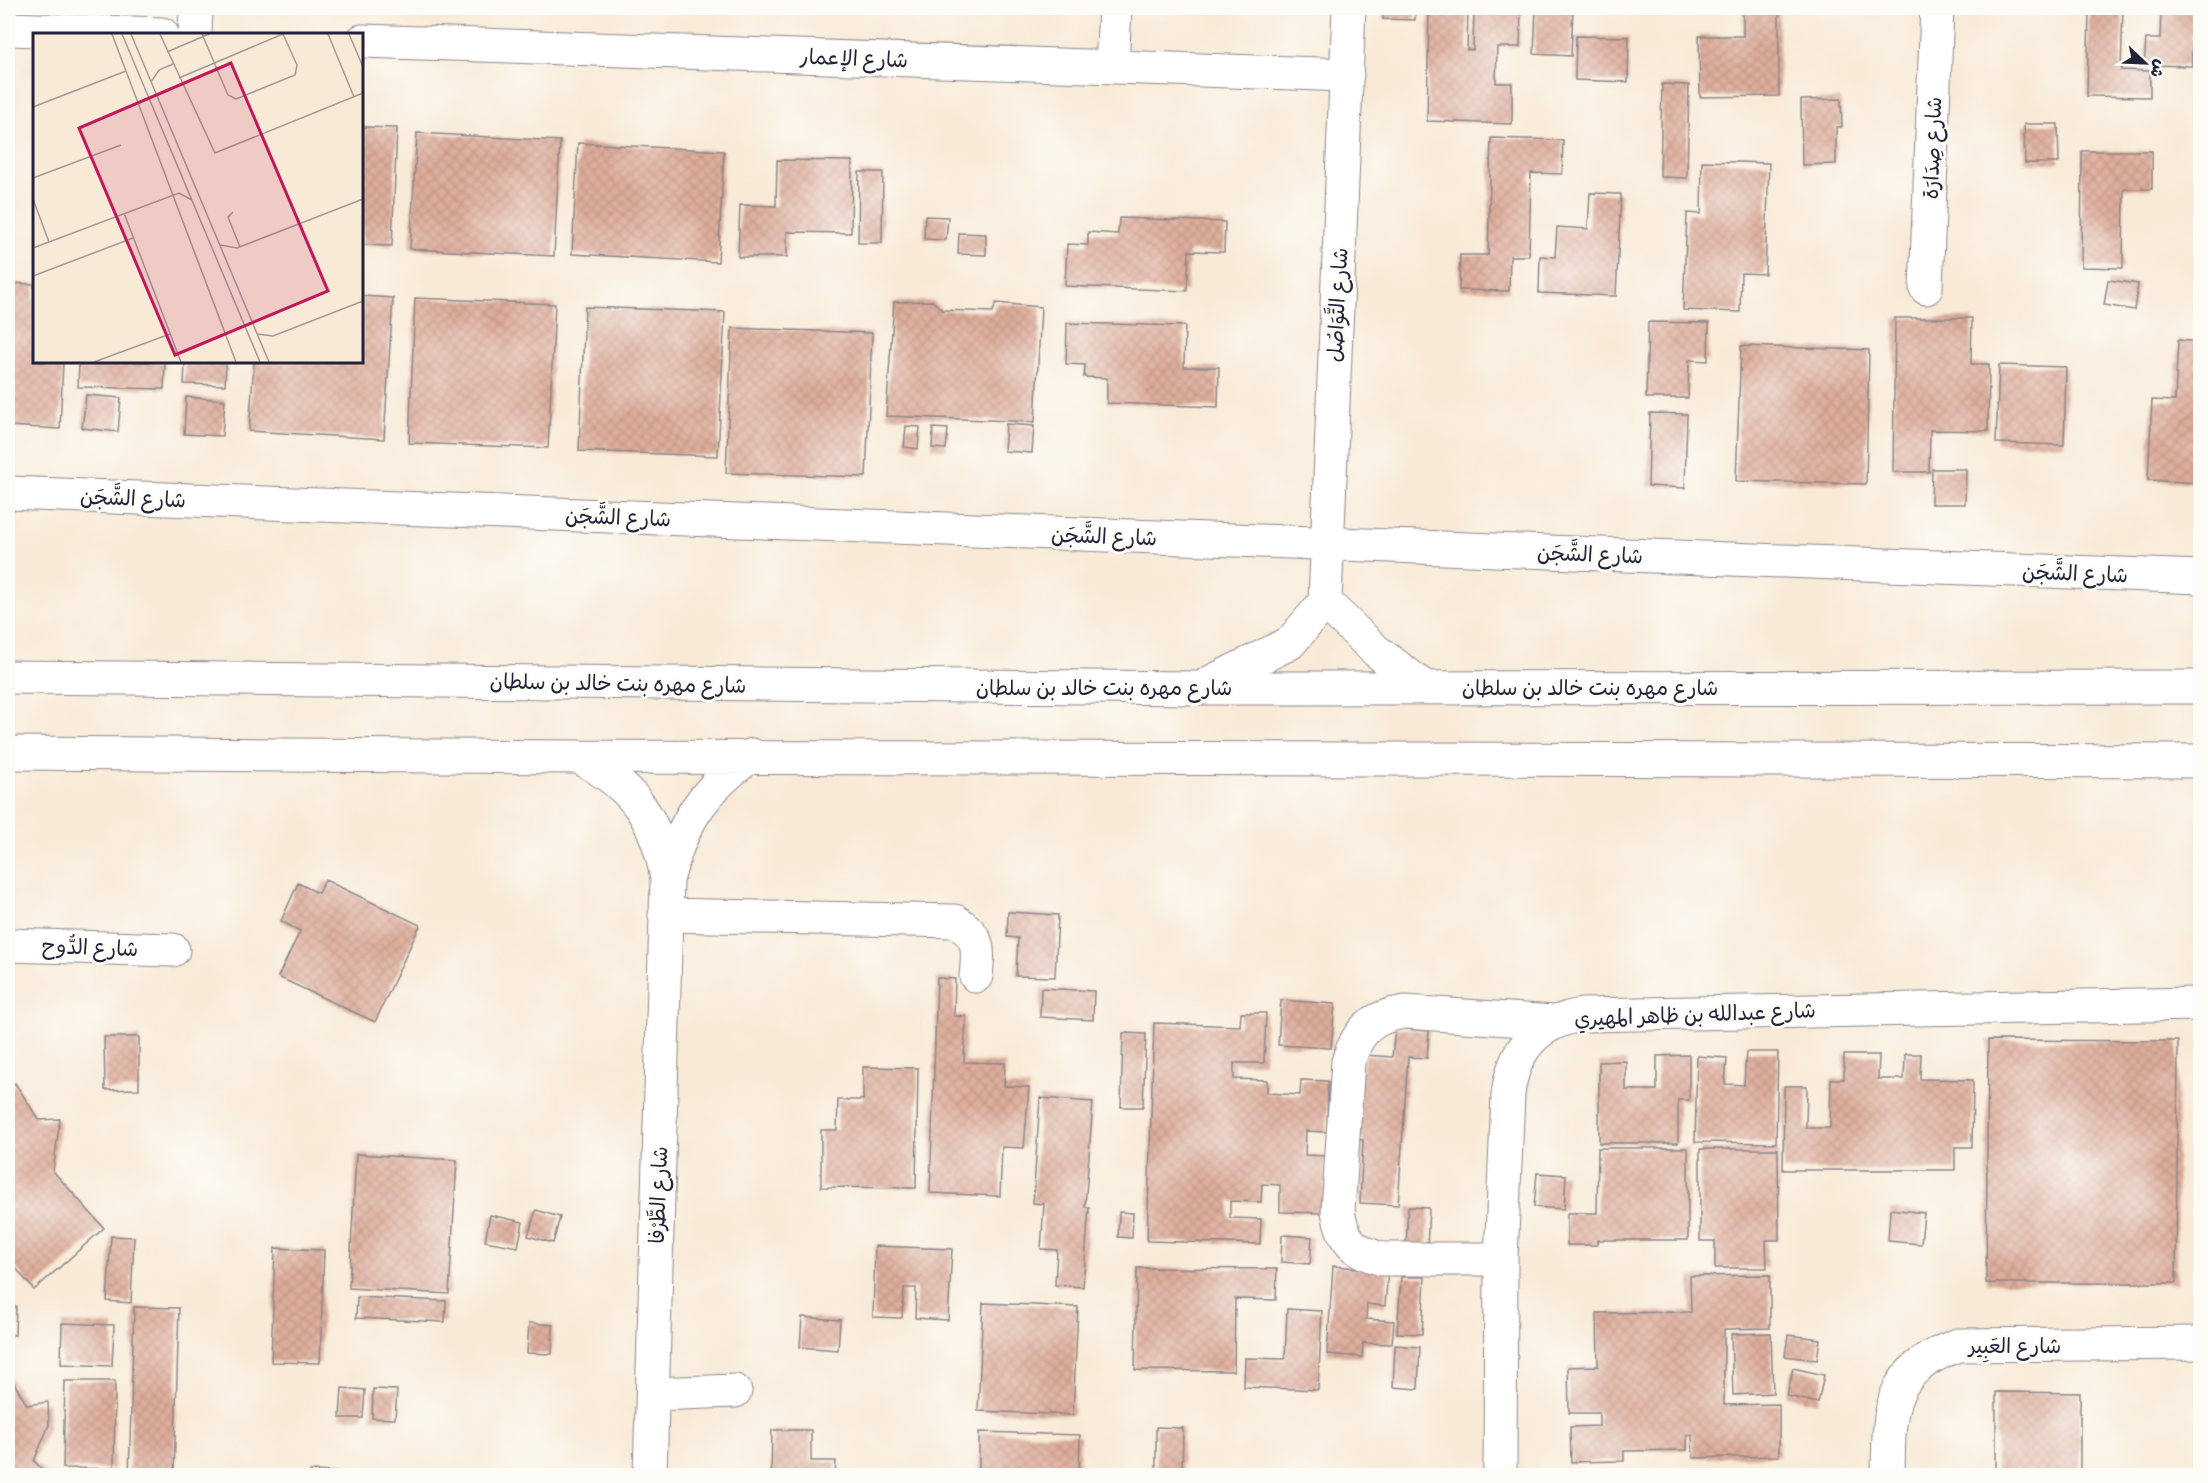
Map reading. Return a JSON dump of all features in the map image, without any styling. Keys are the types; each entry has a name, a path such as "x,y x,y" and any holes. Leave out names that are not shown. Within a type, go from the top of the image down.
{"street":[{"path":"195,33 196,8"},
{"path":"1112,67 1115,8"},
{"name":"شارع التَّوَاصُل","path":"1325,602 1349,8"},
{"name":"شارع صِدَارَة","path":"1926,288 1937,8"},
{"path":"8,29 131,33"},
{"name":"شارع الإعمار","path":"363,41 1347,75"},
{"name":"شارع الشَّجَن","path":"8,493 2200,577"},
{"path":"1199,688 1290,643 1325,602 1375,650 1424,687"},
{"name":"شارع مهره بنت خالد بن سلطان","path":"8,677 1199,688 2200,687"},
{"path":"8,753 579,757 752,755 2200,760"},
{"name":"شارع الطَّرْفا","path":"650,1476 667,881 675,850 687,822 726,773 752,755"},
{"name":"شارع الطَّرْفا","path":"579,757 607,772 623,786 650,820 662,850 667,881"},
{"path":"665,915 955,921 969,930 977,944 976,976"},
{"name":"شارع الدُّوح","path":"8,945 173,950"},
{"name":"شارع عبدالله بن ظاهر المهيري","path":"1500,1476 1501,1259 1510,1074 1518,1055 1529,1039 1554,1022 1582,1014 2200,1004"},
{"path":"1501,1259 1382,1259 1365,1255 1350,1244 1341,1229 1338,1211 1348,1062 1354,1042 1367,1026 1384,1016 1405,1012 1554,1022"},
{"name":"شارع العَبِير","path":"1888,1476 1888,1423 1895,1396 1910,1372 1932,1355 1958,1346 2200,1343"},
{"path":"653,1394 735,1391"}],"building":[{"path":"1383,8 1415,8 1415,20 1383,19"},
{"path":"1429,8 1468,8 1467,50 1473,50 1474,10 1521,8 1520,47 1497,47 1496,83 1512,83 1512,124 1427,121"},
{"path":"1536,8 1573,8 1571,56 1534,54"},
{"path":"1743,8 1779,8 1779,96 1700,97 1699,36 1743,36"},
{"path":"2089,8 2123,8 2121,70 2150,71 2150,97 2087,96"},
{"path":"2161,8 2193,8 2192,66 2144,65 2146,39 2160,39"},
{"path":"1576,36 1629,37 1628,82 1575,80"},
{"path":"1662,84 1689,85 1687,178 1660,177"},
{"path":"1841,99 1842,127 1836,127 1836,164 1802,165 1801,100"},
{"path":"2024,124 2058,124 2059,163 2025,163"},
{"path":"363,127 397,128 392,246 363,245"},
{"path":"417,133 560,141 554,256 410,249"},
{"path":"1491,138 1563,140 1562,174 1531,173 1529,256 1510,256 1509,291 1459,290 1460,255 1488,255"},
{"path":"578,143 724,151 718,262 572,254"},
{"path":"2082,151 2152,151 2152,189 2124,189 2123,268 2081,267"},
{"path":"777,160 852,161 851,233 787,232 787,257 738,257 740,205 776,206"},
{"path":"1702,161 1769,163 1765,274 1741,273 1740,312 1683,310 1687,213 1701,214"},
{"path":"859,172 883,172 882,243 858,243"},
{"path":"1590,193 1621,194 1616,296 1539,293 1540,256 1555,257 1557,227 1588,229"},
{"path":"925,216 948,217 946,240 924,239"},
{"path":"1119,218 1225,222 1224,252 1189,251 1187,291 1065,286 1067,244 1088,245 1088,232 1118,234"},
{"path":"959,233 986,234 986,255 958,254"},
{"path":"2108,280 2138,284 2134,310 2104,305"},
{"path":"8,283 33,284 33,363 63,363 60,429 8,426"},
{"path":"363,296 393,298 384,439 249,431 254,363 363,363"},
{"path":"415,298 555,304 548,448 409,443"},
{"path":"933,301 942,310 993,312 996,303 1041,307 1035,422 886,416 894,302"},
{"path":"585,307 725,312 718,456 579,451"},
{"path":"1895,318 1972,318 1971,364 1989,364 1988,431 1930,430 1929,472 1893,472"},
{"path":"1648,322 1709,323 1708,361 1689,360 1688,398 1646,398"},
{"path":"1067,323 1185,326 1184,367 1219,367 1218,407 1107,403 1107,378 1084,377 1085,365 1066,364"},
{"path":"732,328 872,333 866,477 726,473"},
{"path":"2178,340 2200,342 2200,483 2148,480 2152,400 2175,401"},
{"path":"1741,346 1869,350 1866,484 1736,481"},
{"path":"79,363 165,363 164,389 78,387"},
{"path":"185,363 226,363 225,385 184,384"},
{"path":"1999,365 2066,367 2064,445 1996,443"},
{"path":"86,395 121,398 118,432 82,428"},
{"path":"186,397 225,400 222,436 184,434"},
{"path":"1650,413 1687,414 1685,488 1648,486"},
{"path":"1006,424 1034,426 1032,453 1004,451"},
{"path":"906,426 920,427 918,449 904,447"},
{"path":"933,428 948,429 946,449 932,448"},
{"path":"1932,469 1966,469 1965,504 1931,504"},
{"path":"325,880 420,925 375,1022 278,977 300,931 281,921 298,883 318,893"},
{"path":"1008,912 1058,915 1055,977 1016,976 1018,938 1007,937"},
{"path":"937,978 955,979 954,1016 966,1016 964,1062 1005,1063 1004,1086 1029,1087 1024,1148 1002,1147 1000,1196 930,1193"},
{"path":"1041,988 1094,991 1093,1020 1040,1017"},
{"path":"1281,1000 1335,1004 1331,1048 1278,1045"},
{"path":"1241,1013 1266,1013 1264,1063 1234,1063 1234,1079 1267,1080 1267,1093 1300,1095 1301,1080 1328,1081 1327,1132 1306,1131 1305,1155 1326,1156 1324,1213 1280,1212 1280,1185 1262,1184 1261,1202 1230,1201 1230,1218 1261,1219 1260,1244 1147,1241 1154,1023 1240,1026"},
{"path":"1395,1028 1429,1031 1427,1058 1408,1057 1398,1205 1360,1203 1363,1140 1348,1139 1365,1055 1392,1057"},
{"path":"1123,1033 1146,1034 1143,1107 1121,1107"},
{"path":"104,1037 139,1037 139,1089 105,1090"},
{"path":"1988,1040 2178,1041 2176,1283 1986,1283"},
{"path":"1746,1052 1778,1052 1776,1143 1695,1142 1697,1056 1727,1058 1725,1084 1744,1085"},
{"path":"1905,1054 1921,1054 1920,1079 1973,1080 1972,1147 1955,1147 1955,1170 1783,1170 1784,1086 1807,1086 1806,1128 1830,1128 1831,1079 1844,1079 1844,1055 1879,1055 1878,1079 1904,1079"},
{"path":"1689,1055 1689,1100 1678,1100 1678,1143 1599,1143 1599,1062 1626,1061 1626,1090 1657,1090 1657,1056"},
{"path":"863,1067 918,1068 916,1188 821,1187 821,1130 837,1130 838,1100 863,1100"},
{"path":"15,1083 39,1120 60,1119 53,1171 104,1228 34,1290 8,1259 8,1086"},
{"path":"1040,1098 1093,1102 1085,1207 1089,1207 1083,1287 1055,1285 1057,1250 1041,1249 1044,1204 1033,1203"},
{"path":"1598,1148 1688,1148 1688,1240 1598,1240 1597,1245 1567,1245 1567,1213 1597,1213"},
{"path":"1700,1149 1778,1149 1779,1240 1766,1240 1767,1268 1715,1268 1715,1241 1700,1241"},
{"path":"356,1154 457,1160 449,1294 349,1288"},
{"path":"1537,1173 1566,1175 1564,1209 1534,1207"},
{"path":"1408,1207 1429,1208 1427,1248 1406,1248"},
{"path":"1890,1209 1924,1213 1921,1244 1888,1241"},
{"path":"536,1210 560,1217 553,1243 528,1236"},
{"path":"1119,1212 1133,1213 1132,1238 1118,1237"},
{"path":"490,1215 523,1222 518,1247 485,1241"},
{"path":"1282,1235 1312,1237 1310,1264 1281,1262"},
{"path":"111,1236 134,1237 131,1303 107,1301"},
{"path":"875,1246 952,1249 948,1320 915,1318 916,1288 904,1288 902,1318 873,1317"},
{"path":"275,1248 324,1250 320,1363 271,1362"},
{"path":"1333,1266 1388,1270 1385,1306 1367,1304 1366,1319 1394,1321 1392,1344 1363,1343 1362,1357 1327,1354"},
{"path":"1137,1268 1277,1269 1276,1300 1235,1299 1234,1371 1135,1370"},
{"path":"1770,1275 1770,1328 1724,1329 1724,1405 1779,1404 1779,1456 1693,1458 1692,1435 1687,1435 1687,1450 1624,1451 1624,1461 1571,1462 1570,1427 1599,1426 1599,1413 1569,1413 1568,1367 1598,1366 1597,1313 1691,1312 1690,1276"},
{"path":"1401,1277 1425,1277 1422,1334 1397,1333"},
{"path":"357,1297 446,1301 445,1322 356,1318"},
{"path":"983,1303 1078,1307 1073,1415 978,1411"},
{"path":"8,1306 16,1306 15,1335 8,1335"},
{"path":"134,1307 179,1308 174,1476 129,1476"},
{"path":"1287,1309 1322,1311 1318,1390 1244,1387 1245,1358 1285,1359"},
{"path":"802,1317 840,1320 838,1350 800,1347"},
{"path":"62,1323 114,1325 112,1366 61,1364"},
{"path":"529,1323 553,1325 552,1354 527,1353"},
{"path":"1771,1333 1773,1393 1733,1395 1731,1334"},
{"path":"1788,1335 1820,1339 1817,1360 1785,1356"},
{"path":"1395,1345 1420,1347 1418,1389 1393,1387"},
{"path":"1793,1368 1824,1375 1818,1403 1787,1396"},
{"path":"8,1373 27,1405 48,1402 49,1425 34,1461 49,1476 8,1476"},
{"path":"65,1381 115,1381 114,1469 63,1468"},
{"path":"342,1388 365,1390 363,1418 340,1418"},
{"path":"373,1389 397,1390 395,1419 372,1418"},
{"path":"1996,1392 2080,1393 2080,1476 1996,1476"},
{"path":"1156,1427 1183,1428 1182,1476 1156,1476"},
{"path":"772,1430 811,1430 811,1461 836,1461 835,1476 771,1476"},
{"path":"979,1432 1080,1435 1079,1476 979,1476"},
{"path":"310,1471 391,1474 391,1476 310,1476"}]}
